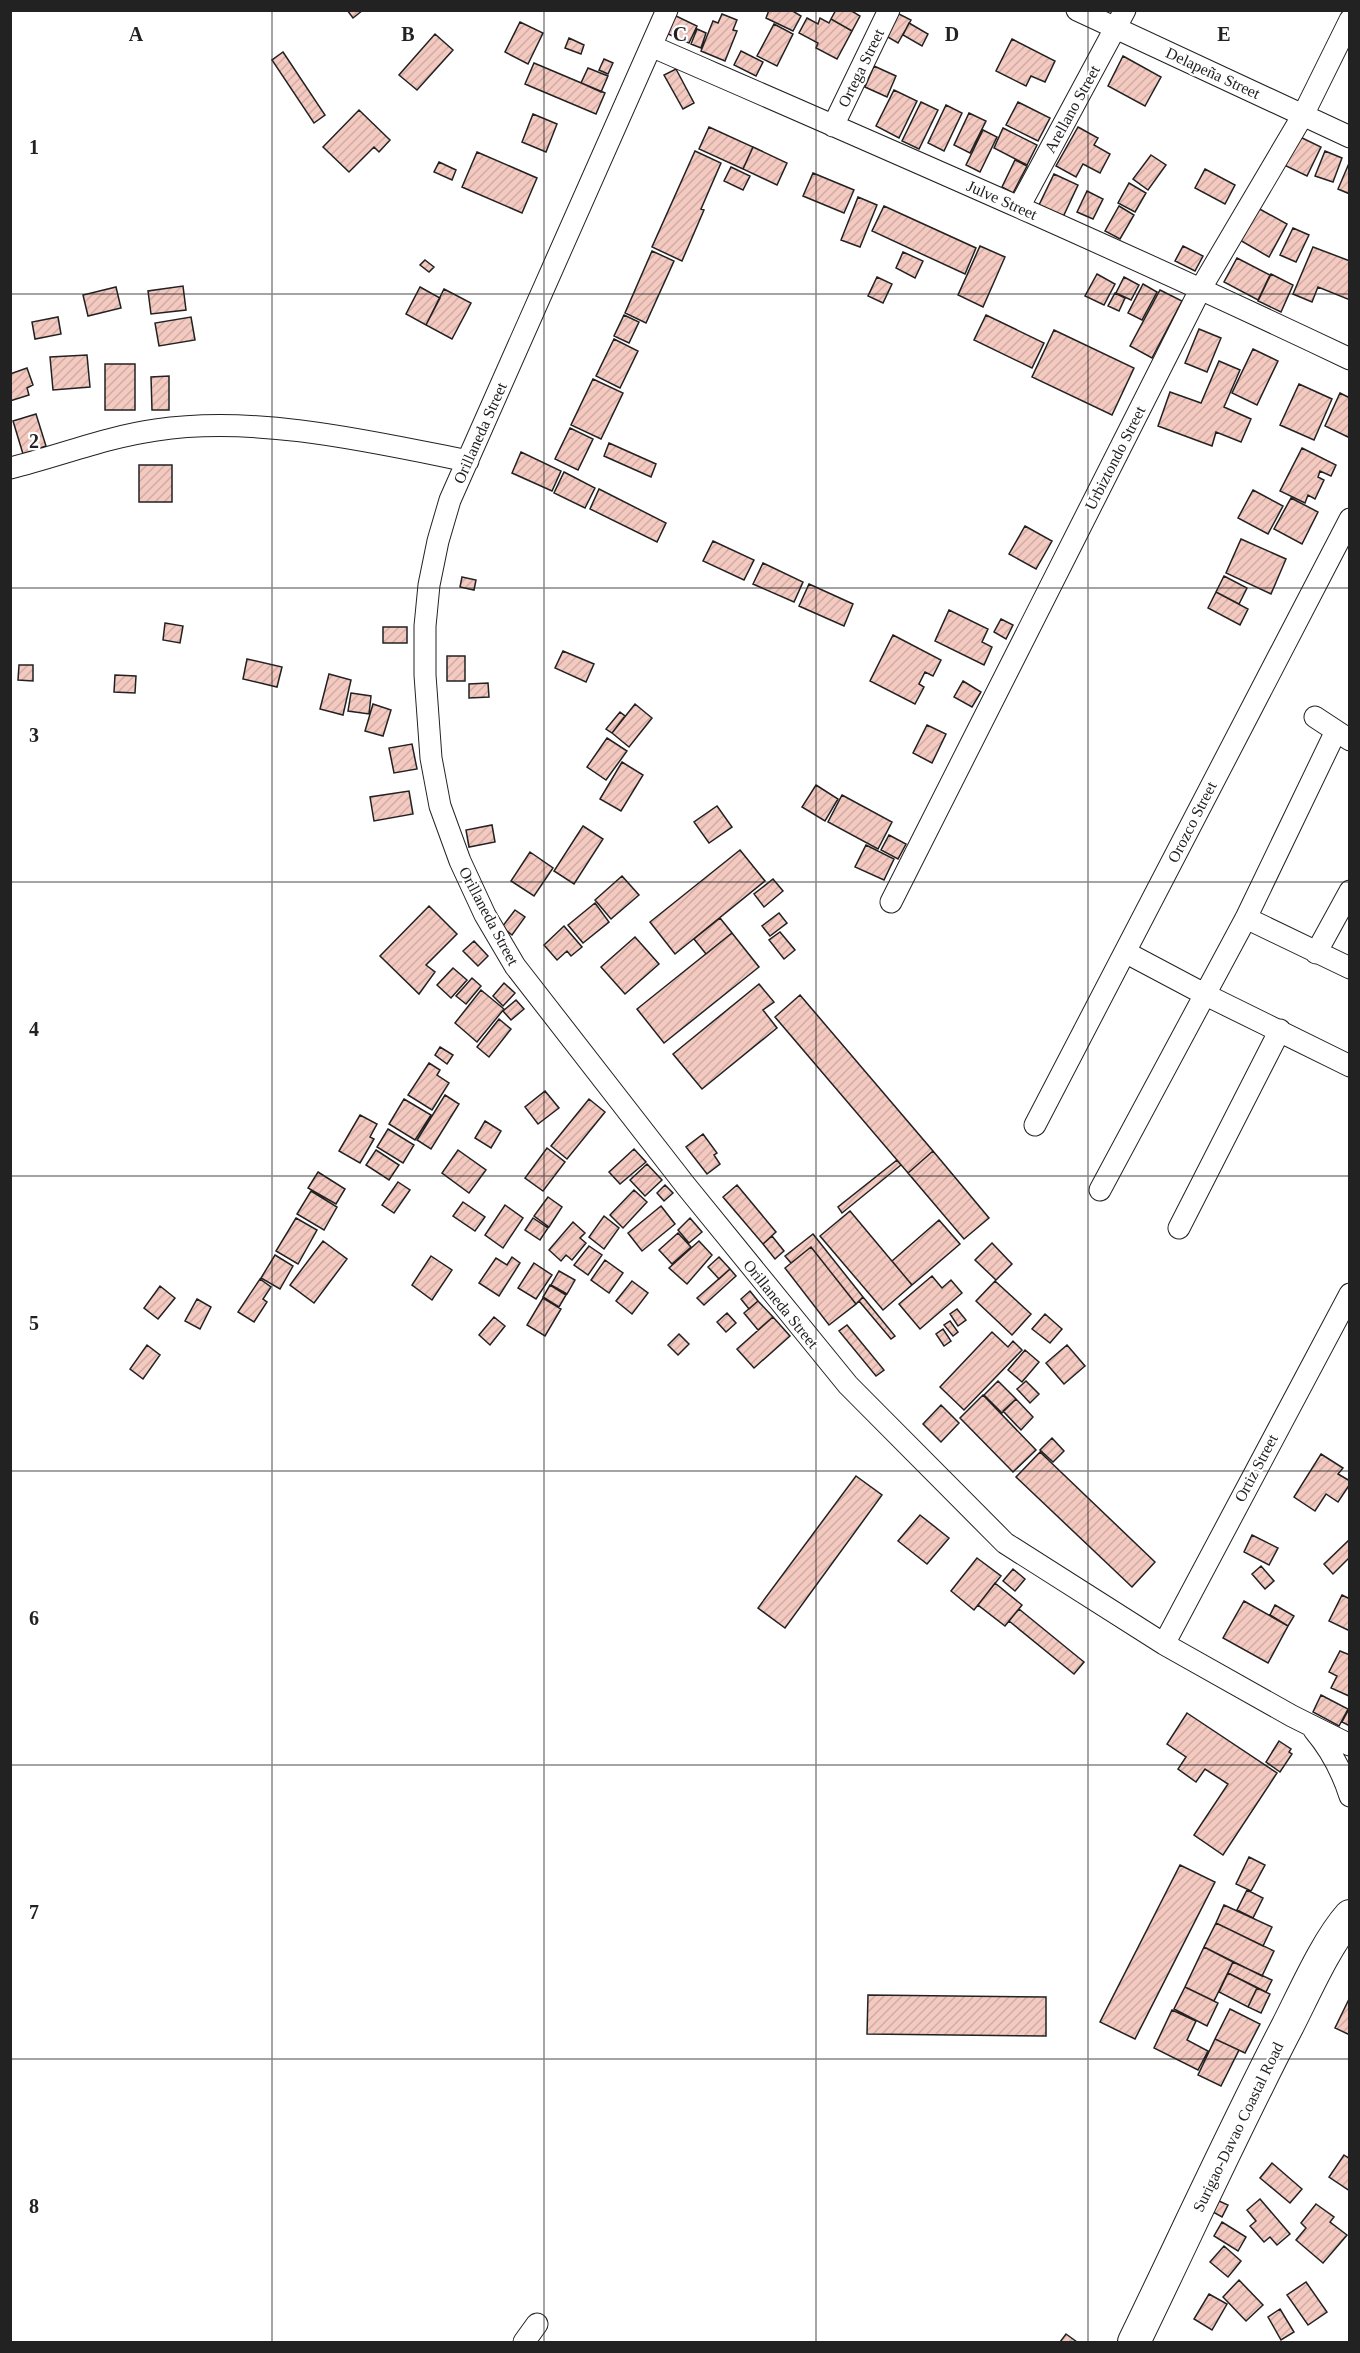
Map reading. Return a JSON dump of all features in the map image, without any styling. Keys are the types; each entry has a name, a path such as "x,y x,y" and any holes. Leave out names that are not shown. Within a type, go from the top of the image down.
{"highway":[{"name":"Surigao-Davao Coastal Road","path":"1134,2343 1269,2061 1347,1913"}],"street":[{"name":"Orillaneda Street","path":"667,10 468,461 447,510 438,541 429,585 425,626 425,675 431,758 440,806 460,861 485,915 515,966 686,1186 848,1385 1005,1543 1164,1644 1310,1725 1350,1744"},
{"name":"Ortega Street","path":"833,126 889,10"},
{"name":"Delapeña Street","path":"1077,10 1121,19 1303,115 1350,137"},
{"name":"Arellano Street","path":"1019,207 1121,19"},
{"name":"Urbiztondo Street","path":"891,902 1201,288 1303,115 1350,20"},
{"name":"Julve Street","path":"651,46 1019,207 1155,270 1201,288 1350,359"},
{"path":"10,468 126,436 197,426 278,429 326,435 468,461"},
{"name":"Orozco Street","path":"1035,1125 1350,519"},
{"path":"1100,1190 1343,735 1316,717"},
{"path":"1316,953 1350,891"},
{"path":"1246,918 1350,968"},
{"path":"1125,952 1350,1066"},
{"path":"1179,1228 1280,1030"},
{"name":"Ortiz Street","path":"1164,1644 1350,1294"},
{"path":"1310,1725 1338,1765 1350,1796"},
{"path":"524,2343 537,2324"}],"building":[{"path":"347,10 363,10 353,18"},
{"path":"769,10 791,10 801,16 793,31 766,18"},
{"path":"836,10 850,10 860,16 852,31 831,19"},
{"path":"893,11 911,20 898,43 881,33"},
{"path":"722,14 737,20 733,30 737,31 725,61 701,51 713,21 718,23"},
{"path":"674,15 697,26 689,43 666,33"},
{"path":"807,18 818,24 820,18 829,23 831,19 852,31 837,59 816,48 818,43 799,33"},
{"path":"520,22 543,33 528,64 505,52"},
{"path":"909,23 928,34 922,46 903,35"},
{"path":"774,24 793,34 777,66 757,56"},
{"path":"697,29 706,33 701,48 691,44"},
{"path":"435,34 453,50 417,90 399,75"},
{"path":"569,38 584,45 581,54 565,48"},
{"path":"1012,39 1055,61 1045,82 1031,76 1026,86 996,71"},
{"path":"741,51 763,62 756,76 734,65"},
{"path":"283,52 325,115 314,123 272,60"},
{"path":"1123,56 1161,77 1145,106 1108,86"},
{"path":"604,59 613,63 608,74 599,70"},
{"path":"534,63 605,93 596,114 525,84"},
{"path":"874,66 896,76 887,97 865,87"},
{"path":"588,68 608,76 601,92 581,83"},
{"path":"676,69 694,103 683,109 664,75"},
{"path":"894,90 917,101 899,138 876,126"},
{"path":"921,102 938,110 919,149 902,141"},
{"path":"1018,102 1050,118 1038,141 1006,125"},
{"path":"946,105 962,113 944,151 928,143"},
{"path":"359,110 390,140 379,152 374,147 349,172 323,147"},
{"path":"969,113 986,121 970,153 954,145"},
{"path":"533,114 557,124 546,152 522,142"},
{"path":"709,127 753,147 743,169 699,149"},
{"path":"1078,127 1098,138 1094,145 1110,154 1100,173 1083,164 1076,177 1056,166"},
{"path":"1003,128 1037,145 1027,165 994,148"},
{"path":"983,130 997,137 980,172 966,165"},
{"path":"1296,135 1321,147 1307,176 1282,164"},
{"path":"753,147 787,163 777,185 743,169"},
{"path":"695,151 721,163 682,261 652,247"},
{"path":"1325,151 1342,158 1333,182 1315,176"},
{"path":"477,152 537,178 522,213 462,187"},
{"path":"1151,155 1166,165 1148,190 1133,179"},
{"path":"1015,160 1027,166 1013,193 1002,187"},
{"path":"1350,161 1350,194 1338,189"},
{"path":"439,162 456,170 452,180 434,172"},
{"path":"731,167 750,176 743,190 724,181"},
{"path":"1205,169 1235,185 1225,204 1195,188"},
{"path":"813,173 854,190 844,213 803,196"},
{"path":"1054,174 1078,185 1063,217 1039,205"},
{"path":"1129,183 1146,193 1135,212 1118,203"},
{"path":"1087,191 1103,199 1093,219 1077,212"},
{"path":"858,197 877,205 860,247 841,240"},
{"path":"884,206 976,248 965,274 872,231"},
{"path":"1119,206 1134,215 1120,239 1105,231"},
{"path":"1256,207 1287,224 1269,257 1238,239"},
{"path":"1293,228 1309,235 1296,262 1280,255"},
{"path":"980,246 1005,257 983,307 958,295"},
{"path":"1183,246 1203,256 1195,271 1175,261"},
{"path":"1313,247 1350,261 1350,300 1318,287 1312,302 1293,294"},
{"path":"652,251 674,261 646,323 625,313"},
{"path":"903,252 923,261 915,278 896,268"},
{"path":"1237,258 1270,275 1258,300 1224,282"},
{"path":"425,260 434,267 429,272 420,265"},
{"path":"1097,274 1115,284 1104,305 1085,296"},
{"path":"1271,274 1293,285 1281,312 1258,301"},
{"path":"877,277 892,284 883,303 868,296"},
{"path":"1124,277 1139,285 1131,300 1116,293"},
{"path":"1143,284 1157,292 1142,320 1128,313"},
{"path":"183,286 186,310 151,314 148,291"},
{"path":"116,287 121,308 88,316 83,295"},
{"path":"420,287 440,298 426,325 406,314"},
{"path":"444,289 471,303 452,339 426,325"},
{"path":"1160,290 1182,301 1152,358 1130,346"},
{"path":"1115,293 1125,298 1119,311 1108,306"},
{"path":"624,315 639,322 629,343 614,336"},
{"path":"986,315 1044,343 1032,368 974,340"},
{"path":"58,317 61,334 35,339 32,322"},
{"path":"191,317 195,340 159,346 155,323"},
{"path":"1199,329 1221,338 1207,372 1185,363"},
{"path":"1054,330 1134,368 1112,415 1032,377"},
{"path":"614,339 638,351 620,388 596,376"},
{"path":"1253,349 1278,361 1257,405 1232,393"},
{"path":"87,355 90,387 53,390 50,357"},
{"path":"1219,361 1240,370 1224,407 1251,419 1241,442 1216,432 1212,446 1158,426 1170,392 1201,403"},
{"path":"105,364 135,364 135,410 105,410"},
{"path":"27,368 33,385 27,388 29,395 10,401 10,374"},
{"path":"169,376 169,410 152,410 151,377"},
{"path":"593,379 623,393 601,439 571,425"},
{"path":"1299,384 1332,399 1314,440 1280,425"},
{"path":"1340,393 1350,398 1350,438 1325,426"},
{"path":"36,414 46,446 23,454 13,421"},
{"path":"570,428 593,439 578,470 555,459"},
{"path":"609,443 656,464 651,477 604,456"},
{"path":"1302,448 1336,465 1331,476 1320,471 1318,477 1324,480 1315,499 1308,495 1305,503 1280,491"},
{"path":"521,452 561,471 552,491 512,473"},
{"path":"139,465 172,465 172,502 139,502"},
{"path":"564,472 595,488 585,508 554,493"},
{"path":"599,489 666,523 657,542 590,509"},
{"path":"1253,490 1283,506 1268,534 1238,518"},
{"path":"1291,498 1318,512 1302,544 1274,529"},
{"path":"1025,526 1052,541 1036,569 1009,554"},
{"path":"1241,539 1286,559 1271,594 1226,573"},
{"path":"713,541 754,560 744,580 703,561"},
{"path":"763,563 803,582 794,602 753,584"},
{"path":"1224,576 1247,588 1239,604 1216,592"},
{"path":"462,577 476,580 474,590 460,587"},
{"path":"809,584 853,604 844,626 799,606"},
{"path":"1216,592 1248,609 1240,625 1208,608"},
{"path":"949,610 988,629 982,642 992,647 984,665 935,641"},
{"path":"1001,619 1013,625 1006,639 994,632"},
{"path":"165,623 183,626 180,643 163,640"},
{"path":"383,627 407,627 407,643 383,643"},
{"path":"893,635 941,660 933,676 925,672 919,684 924,687 915,704 870,681"},
{"path":"563,651 594,664 586,682 555,668"},
{"path":"447,656 465,656 465,681 447,681"},
{"path":"247,659 282,667 277,687 243,679"},
{"path":"19,665 33,665 33,681 18,680"},
{"path":"329,674 351,680 343,715 320,709"},
{"path":"115,675 136,676 135,693 114,692"},
{"path":"963,681 981,692 972,707 954,697"},
{"path":"488,683 489,697 469,698 469,684"},
{"path":"351,693 371,696 369,714 348,711"},
{"path":"373,704 391,710 383,736 365,731"},
{"path":"635,704 652,718 629,747 612,733"},
{"path":"620,712 625,716 612,733 606,729"},
{"path":"927,725 946,734 932,763 913,753"},
{"path":"607,738 627,751 606,780 587,767"},
{"path":"412,744 417,769 394,773 389,748"},
{"path":"622,762 643,775 621,811 600,799"},
{"path":"816,785 838,799 825,821 802,807"},
{"path":"409,791 413,814 374,821 370,797"},
{"path":"842,795 892,822 878,849 828,822"},
{"path":"717,806 732,827 709,843 694,822"},
{"path":"492,825 495,842 469,847 466,830"},
{"path":"583,826 603,839 574,884 554,871"},
{"path":"889,835 906,844 898,859 881,850"},
{"path":"866,845 894,859 884,880 855,867"},
{"path":"740,850 765,881 675,954 650,922"},
{"path":"530,852 553,868 534,896 511,881"},
{"path":"622,876 639,895 611,919 595,900"},
{"path":"773,879 783,891 764,907 754,894"},
{"path":"595,903 609,922 583,943 568,925"},
{"path":"429,906 457,934 426,965 435,972 419,994 380,956"},
{"path":"515,910 525,917 512,935 502,927"},
{"path":"779,913 787,923 770,936 762,926"},
{"path":"720,918 732,933 706,954 694,939"},
{"path":"564,926 582,947 571,956 567,951 557,960 544,945"},
{"path":"780,932 795,950 784,959 769,940"},
{"path":"732,933 759,967 664,1043 637,1009"},
{"path":"635,937 659,964 625,994 601,967"},
{"path":"474,941 488,956 478,966 463,951"},
{"path":"453,968 467,980 451,998 437,985"},
{"path":"472,978 481,986 466,1004 456,996"},
{"path":"504,983 515,993 503,1006 493,996"},
{"path":"759,984 774,1002 763,1010 777,1028 702,1089 673,1054"},
{"path":"481,990 504,1009 477,1042 455,1023"},
{"path":"800,995 933,1151 908,1173 775,1017"},
{"path":"516,1000 524,1009 511,1020 503,1011"},
{"path":"499,1019 511,1029 489,1057 477,1047"},
{"path":"440,1047 453,1055 447,1064 435,1055"},
{"path":"429,1063 440,1070 437,1075 449,1083 432,1110 408,1095"},
{"path":"545,1091 559,1108 538,1124 525,1107"},
{"path":"445,1095 459,1104 431,1149 417,1140"},
{"path":"404,1099 431,1115 415,1140 389,1124"},
{"path":"589,1099 605,1112 567,1159 551,1146"},
{"path":"360,1115 377,1124 370,1137 374,1139 360,1163 339,1151"},
{"path":"485,1121 501,1131 491,1148 475,1138"},
{"path":"388,1129 414,1145 403,1163 377,1147"},
{"path":"703,1134 717,1153 714,1155 720,1164 707,1174 686,1147"},
{"path":"547,1148 565,1162 543,1191 525,1178"},
{"path":"634,1149 646,1162 620,1184 609,1172"},
{"path":"376,1150 399,1165 389,1180 366,1165"},
{"path":"458,1150 486,1170 469,1193 442,1173"},
{"path":"933,1151 989,1218 964,1239 908,1173"},
{"path":"897,1160 901,1165 842,1213 838,1207"},
{"path":"647,1164 662,1180 645,1196 630,1180"},
{"path":"318,1172 345,1189 336,1204 308,1188"},
{"path":"398,1182 410,1190 394,1213 382,1205"},
{"path":"665,1185 673,1193 664,1201 657,1193"},
{"path":"737,1185 776,1232 763,1244 723,1197"},
{"path":"634,1190 647,1202 623,1228 610,1215"},
{"path":"311,1191 337,1207 324,1230 297,1214"},
{"path":"548,1197 562,1207 549,1227 534,1216"},
{"path":"463,1202 485,1217 475,1231 453,1216"},
{"path":"505,1205 523,1218 503,1248 485,1235"},
{"path":"661,1206 675,1224 642,1251 628,1233"},
{"path":"850,1211 912,1285 883,1310 820,1236"},
{"path":"604,1216 619,1228 604,1249 589,1237"},
{"path":"296,1218 317,1230 298,1264 276,1251"},
{"path":"533,1218 548,1228 540,1240 525,1230"},
{"path":"690,1218 702,1232 689,1243 678,1230"},
{"path":"939,1220 960,1244 912,1285 892,1261"},
{"path":"573,1222 585,1233 580,1238 586,1243 572,1260 566,1255 561,1261 549,1250"},
{"path":"678,1233 691,1247 672,1264 659,1250"},
{"path":"813,1234 863,1297 856,1304 811,1247 791,1263 785,1256"},
{"path":"772,1236 784,1251 775,1259 763,1244"},
{"path":"323,1241 347,1259 314,1303 290,1285"},
{"path":"699,1241 712,1255 687,1284 669,1268"},
{"path":"992,1243 1012,1264 996,1280 975,1260"},
{"path":"589,1246 602,1255 588,1275 574,1265"},
{"path":"811,1247 856,1304 829,1325 785,1268"},
{"path":"275,1255 293,1266 280,1289 261,1278"},
{"path":"431,1256 452,1270 432,1300 412,1285"},
{"path":"512,1257 520,1263 499,1296 479,1283 496,1258 507,1265"},
{"path":"719,1257 730,1269 719,1279 708,1267"},
{"path":"605,1260 623,1273 609,1293 591,1280"},
{"path":"534,1263 552,1275 536,1299 518,1288"},
{"path":"730,1269 736,1276 704,1305 697,1298"},
{"path":"559,1271 575,1280 567,1294 551,1285"},
{"path":"932,1276 942,1288 951,1280 962,1293 920,1329 899,1304"},
{"path":"260,1279 271,1287 263,1299 267,1302 254,1322 238,1312"},
{"path":"632,1281 648,1293 632,1314 616,1301"},
{"path":"995,1281 1031,1314 1012,1335 976,1301"},
{"path":"550,1285 566,1295 559,1307 543,1297"},
{"path":"160,1286 175,1298 158,1319 144,1308"},
{"path":"750,1291 758,1301 749,1309 741,1299"},
{"path":"863,1297 895,1336 891,1339 859,1301"},
{"path":"543,1298 561,1309 545,1336 527,1325"},
{"path":"197,1299 211,1307 200,1329 185,1321"},
{"path":"758,1301 773,1317 758,1330 744,1313"},
{"path":"957,1309 966,1320 958,1326 950,1314"},
{"path":"727,1313 736,1323 726,1332 717,1322"},
{"path":"1045,1314 1062,1329 1050,1343 1032,1329"},
{"path":"494,1317 505,1326 490,1345 479,1335"},
{"path":"773,1317 790,1336 754,1368 737,1349"},
{"path":"950,1321 958,1332 953,1336 944,1325"},
{"path":"847,1325 884,1370 876,1376 839,1331"},
{"path":"943,1329 951,1341 944,1346 936,1334"},
{"path":"992,1332 1008,1347 1013,1341 1022,1350 964,1410 940,1387"},
{"path":"679,1334 689,1344 678,1355 668,1345"},
{"path":"147,1345 160,1355 143,1379 130,1369"},
{"path":"1067,1345 1085,1366 1064,1384 1046,1363"},
{"path":"1025,1350 1039,1362 1022,1382 1008,1370"},
{"path":"998,1381 1016,1399 1002,1413 984,1395"},
{"path":"1026,1381 1039,1394 1030,1403 1017,1389"},
{"path":"983,1395 1036,1450 1013,1472 960,1418"},
{"path":"1016,1399 1033,1417 1021,1430 1003,1411"},
{"path":"941,1405 959,1423 941,1442 923,1424"},
{"path":"1052,1438 1064,1451 1053,1462 1040,1450"},
{"path":"1040,1452 1155,1562 1132,1587 1016,1477"},
{"path":"1321,1454 1343,1468 1338,1474 1350,1481 1350,1484 1338,1502 1326,1494 1315,1511 1294,1497"},
{"path":"856,1476 882,1495 785,1628 758,1608"},
{"path":"920,1515 949,1538 927,1564 898,1541"},
{"path":"1252,1535 1278,1548 1269,1565 1244,1552"},
{"path":"1350,1539 1350,1557 1333,1574 1324,1564"},
{"path":"977,1558 1001,1576 974,1610 951,1591"},
{"path":"1261,1566 1274,1581 1265,1589 1252,1574"},
{"path":"1013,1569 1025,1579 1015,1591 1003,1581"},
{"path":"995,1583 1022,1605 1005,1626 978,1605"},
{"path":"1342,1595 1350,1599 1350,1631 1329,1621"},
{"path":"1244,1601 1288,1626 1268,1663 1223,1638"},
{"path":"1275,1605 1294,1616 1288,1626 1270,1615"},
{"path":"1019,1609 1084,1662 1074,1674 1009,1621"},
{"path":"1340,1651 1350,1655 1349,1696 1331,1688 1337,1676 1329,1672"},
{"path":"1321,1695 1348,1709 1339,1726 1313,1712"},
{"path":"1350,1707 1350,1726 1342,1722"},
{"path":"1187,1713 1277,1773 1223,1855 1194,1835 1228,1784 1205,1769 1196,1782 1178,1769 1186,1757 1167,1744"},
{"path":"1279,1741 1291,1749 1289,1752 1292,1754 1280,1772 1266,1762"},
{"path":"1249,1857 1265,1865 1251,1891 1236,1884"},
{"path":"1180,1865 1215,1882 1135,2039 1100,2022"},
{"path":"1247,1890 1263,1898 1253,1918 1237,1910"},
{"path":"1224,1905 1272,1927 1263,1946 1216,1923"},
{"path":"1216,1923 1274,1951 1262,1976 1204,1947"},
{"path":"1204,1947 1233,1962 1214,2001 1185,1987"},
{"path":"1233,1962 1272,1980 1266,1992 1228,1973"},
{"path":"1228,1973 1257,1988 1248,2007 1219,1992"},
{"path":"1185,1987 1218,2003 1207,2026 1174,2009"},
{"path":"1257,1988 1270,1994 1261,2013 1248,2007"},
{"path":"868,1995 1046,1997 1046,2036 867,2034"},
{"path":"1350,1997 1350,2035 1335,2028"},
{"path":"1230,2009 1260,2024 1245,2053 1215,2039"},
{"path":"1172,2010 1196,2021 1187,2040 1208,2051 1198,2070 1154,2048"},
{"path":"1215,2039 1239,2050 1221,2086 1198,2075"},
{"path":"1344,2155 1350,2159 1350,2191 1329,2177"},
{"path":"1272,2163 1302,2189 1290,2203 1260,2178"},
{"path":"1260,2199 1290,2234 1277,2245 1270,2237 1264,2242 1250,2226 1256,2221 1247,2210"},
{"path":"1219,2201 1228,2205 1222,2217 1213,2212"},
{"path":"1316,2204 1334,2217 1330,2222 1347,2235 1323,2263 1296,2240 1306,2228 1301,2223"},
{"path":"1222,2222 1246,2237 1238,2251 1214,2236"},
{"path":"1224,2246 1241,2261 1228,2277 1210,2262"},
{"path":"1239,2280 1263,2305 1246,2321 1223,2297"},
{"path":"1306,2282 1327,2312 1308,2325 1287,2295"},
{"path":"1209,2294 1227,2304 1212,2330 1194,2319"},
{"path":"1280,2309 1294,2332 1281,2340 1268,2317"},
{"path":"1066,2334 1077,2342 1060,2342"}]}
